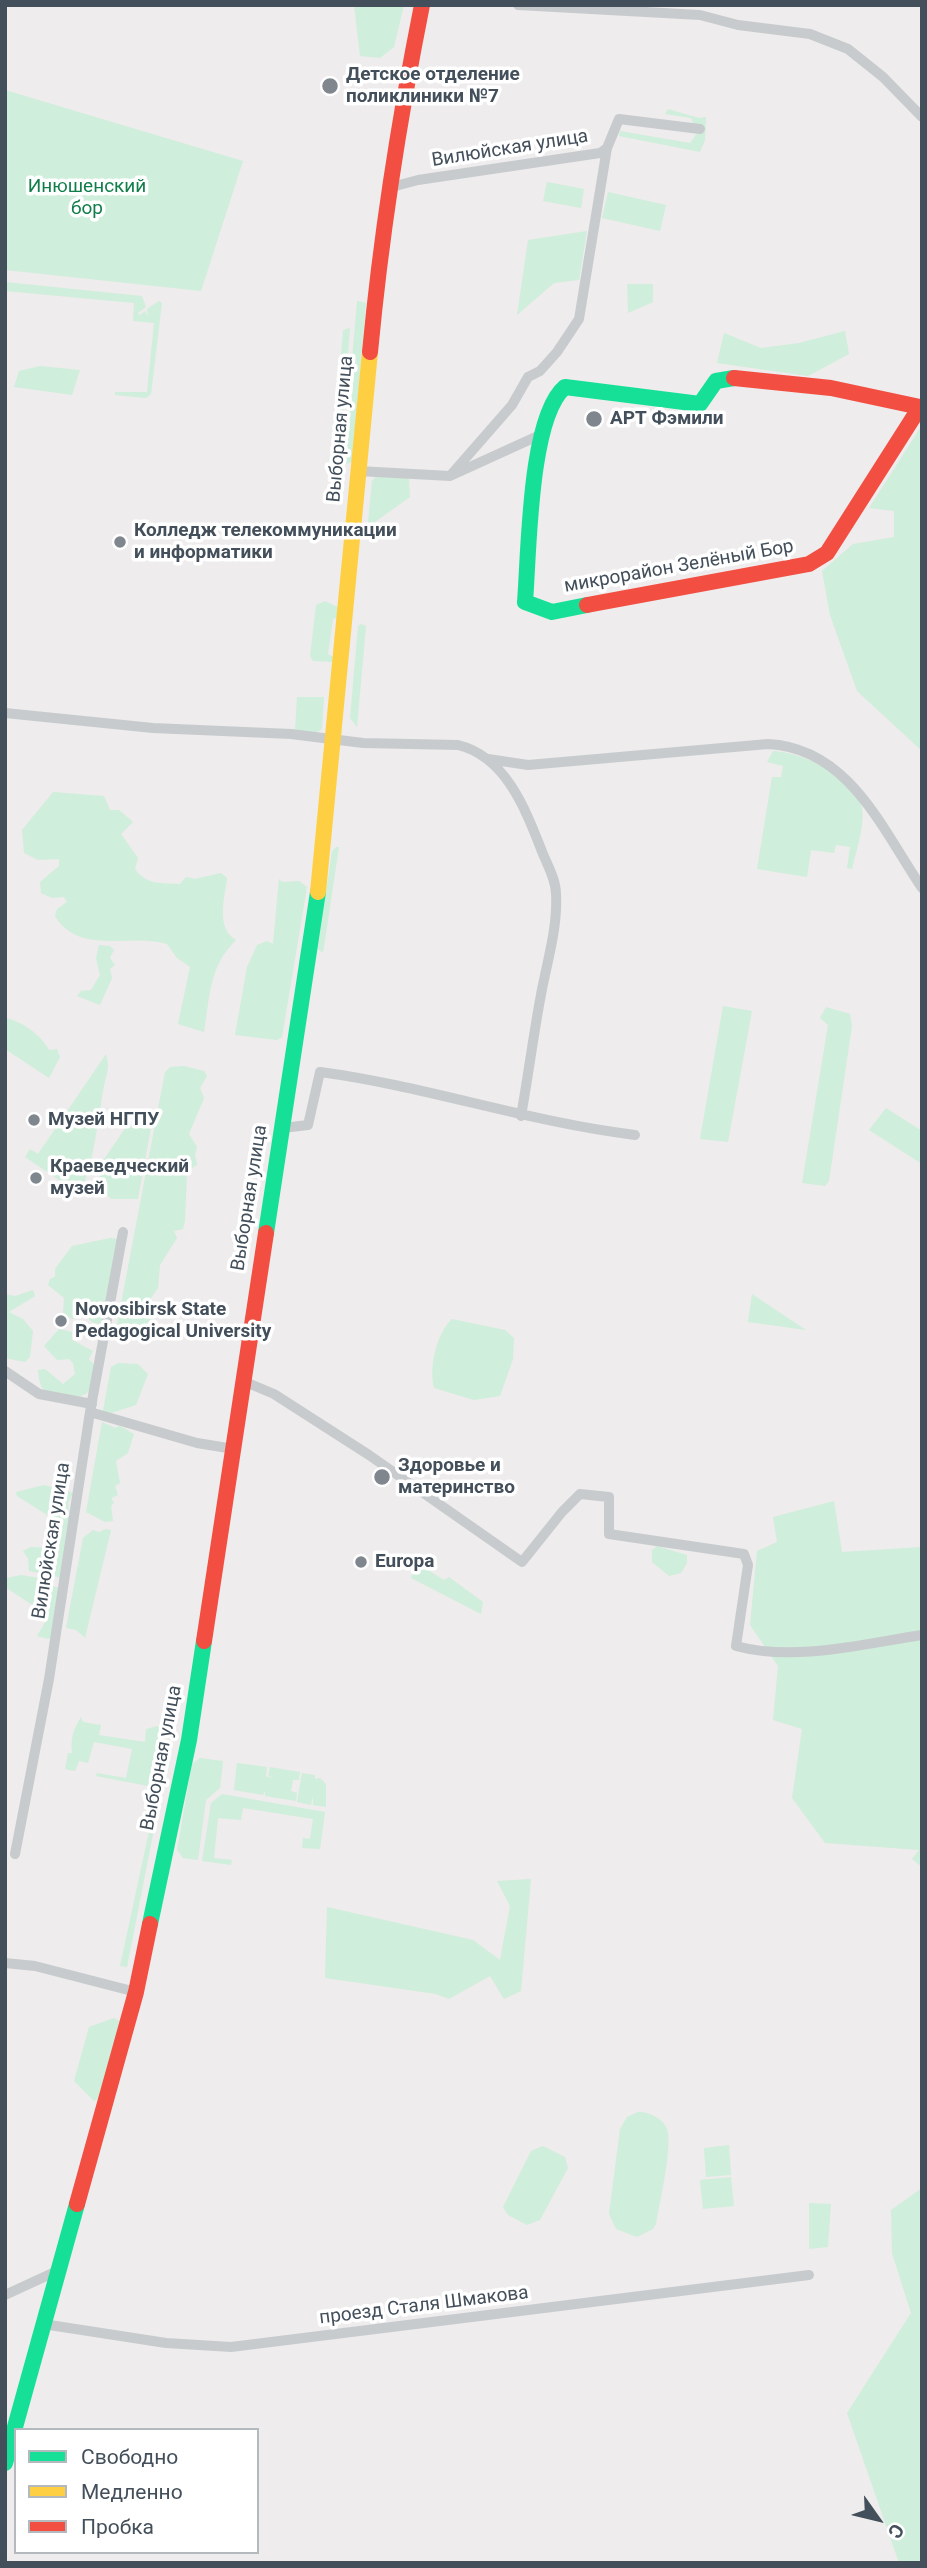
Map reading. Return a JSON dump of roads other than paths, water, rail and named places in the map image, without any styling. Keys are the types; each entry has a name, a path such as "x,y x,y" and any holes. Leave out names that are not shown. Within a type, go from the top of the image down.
{"main road":[{"name":"Выборная улица","path":"15,2428 136,1992 189,1740 322,863 358,471 388,188 422,5"},
{"name":"микрорайон Зелёный Бор","path":"734,378 768,379 831,388 920,407 827,554 809,564 552,612 525,602 540,435 552,398 565,387 699,404 716,382 734,378"},
{"name":"Выборная улица","path":"5,2463 14,2430"}],"street":[{"path":"518,5 700,15 738,25 810,34 848,49 883,77 922,117"},
{"name":"Вилюйская улица","path":"388,188 422,180 600,153 607,148 619,119 700,129"},
{"path":"450,476 512,405 528,377 540,371 557,352 579,318 607,148"},
{"path":"358,471 450,476 540,435"},
{"path":"5,713 153,728 458,745 472,749 488,759 507,778 515,791 536,833 556,887 553,932 522,1116"},
{"path":"488,759 528,765 768,744 797,748 846,776 922,888"},
{"path":"283,1128 308,1125 320,1072 454,1098 522,1116 635,1135"},
{"name":"Вилюйская улица","path":"15,1854 49,1679 91,1408 123,1233"},
{"path":"5,1371 39,1394 197,1443 234,1450"},
{"path":"243,1381 274,1394 369,1455 522,1562 580,1494 609,1497 609,1534 744,1554 748,1565 736,1646 762,1653 835,1649 922,1635"},
{"path":"5,1963 34,1966 136,1992"},
{"path":"5,2295 57,2271"},
{"name":"проезд Сталя Шмакова","path":"43,2324 166,2343 231,2347 809,2275"}],"place":[{"name":"Детское отделение поликлиники №7","path":"330,86"},
{"name":"АРТ Фэмили","path":"594,419"},
{"name":"Колледж телекоммуникации и информатики","path":"120,542"},
{"name":"Музей НГПУ","path":"34,1120"},
{"name":"Краеведческий музей","path":"36,1178"},
{"name":"Novosibirsk State Pedagogical University","path":"61,1321"},
{"name":"Здоровье и материнство","path":"382,1477"},
{"name":"Europa","path":"361,1562"}],"park label":[{"name":"Инюшенский бор","path":"87,198"}]}
